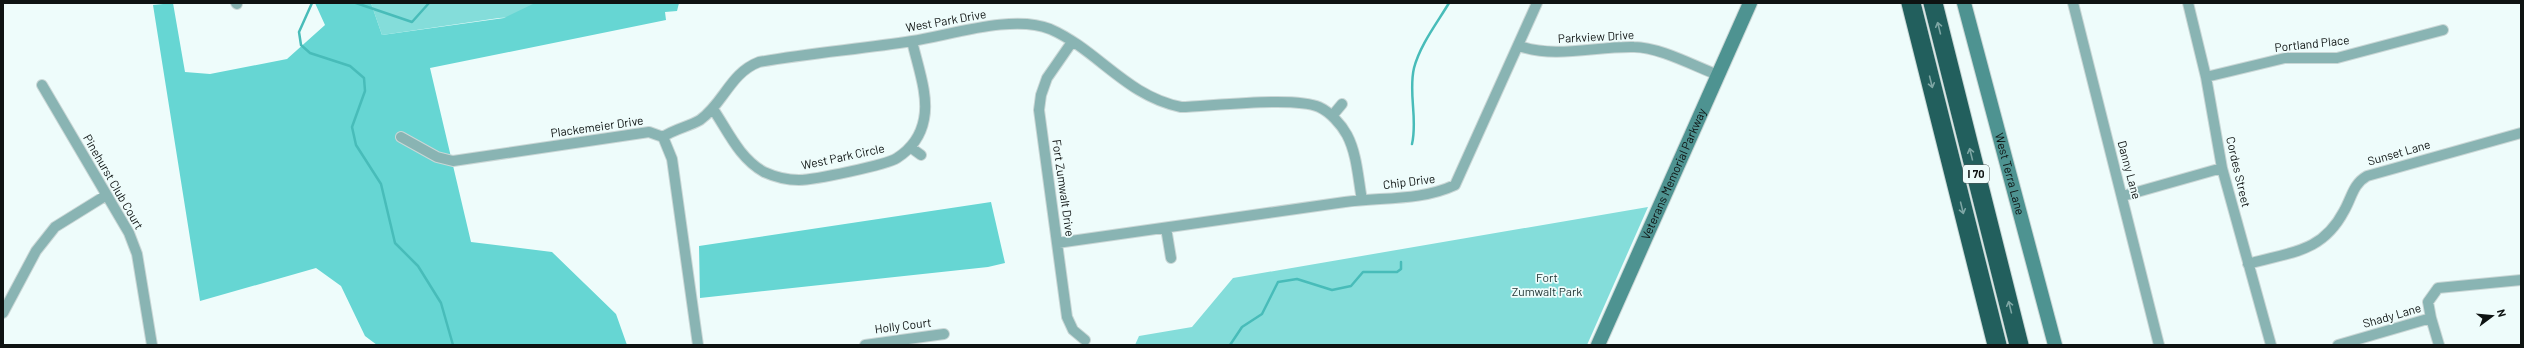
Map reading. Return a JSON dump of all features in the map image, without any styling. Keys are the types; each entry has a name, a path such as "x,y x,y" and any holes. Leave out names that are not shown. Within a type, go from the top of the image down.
{"highway":[{"name":"I 70","path":"1911,3 1997,345"},
{"name":"I 70","path":"1933,3 2019,345"}],"street":[{"name":"Chip Drive","path":"1057,243 1362,200 1431,194 1455,185 1519,46 1537,3"},
{"name":"Veterans Memorial Parkway","path":"1598,345 1750,3"},
{"name":"West Terra Lane","path":"1964,3 2055,345"},
{"name":"Danny Lane","path":"2073,3 2090,78 2123,196 2159,345"},
{"name":"Cordes Street","path":"2188,3 2206,77 2222,168 2271,345"},
{"name":"West Park Drive","path":"663,137 700,120 713,109 738,74 760,62 912,41 1003,25 1022,24 1042,26 1072,42 1147,96 1164,103 1181,107 1297,102 1319,107 1332,116 1346,133 1352,147 1362,200"},
{"name":"Portland Place","path":"2206,77 2285,58 2337,58 2443,30"},
{"name":"West Park Circle","path":"713,109 735,145 747,160 765,172 786,179 801,180 883,164 897,158 910,147 921,129 925,113 912,41"},
{"name":"Fort Zumwalt Drive","path":"1072,42 1048,78 1041,95 1039,110 1067,317 1073,330 1085,340"},
{"name":"Parkview Drive","path":"1519,46 1546,53 1635,47 1656,52 1718,75"},
{"name":"Pinehurst Club Court","path":"42,85 105,196 129,233 137,254 152,345"},
{"path":"1332,116 1342,104"},
{"name":"Plackemeier Drive","path":"401,137 437,157 453,161 649,132 663,137"},
{"name":"Sunset Lane","path":"2248,264 2314,246 2329,234 2344,211 2354,187 2367,176 2521,133"},
{"path":"663,137 672,160 698,345"},
{"path":"910,147 921,155"},
{"path":"2123,196 2222,168"},
{"path":"3,314 36,251 55,227 105,196"},
{"path":"1166,228 1171,258"},
{"name":"Shady Lane","path":"2338,345 2431,318 2428,302 2431,294 2438,288 2521,280"},
{"path":"2431,318 2439,345"},
{"name":"Holly Court","path":"865,345 944,334"}],"green space":[{"path":"371,3 679,3 678,5 499,18 382,35"},
{"name":"Fort Zumwalt Park","path":"1648,207 1587,345 1135,345 1139,336 1192,327 1233,278"}],"shaded area":[{"path":"173,3 185,72 210,74 287,59 325,25 315,3 371,3 382,35 504,18 535,3 679,3 677,11 665,12 666,20 430,68 471,242 552,252 616,314 627,345 377,345 365,336 341,286 316,268 200,301 153,5"},
{"path":"991,202 1005,263 988,267 700,298 699,246"}],"waterway":[{"path":"312,3 299,32 301,45 310,53 350,66 364,78 365,91 352,127 356,145 381,184 395,243 418,266 441,303 453,345"},
{"path":"356,3 412,22 429,3"},
{"path":"1412,144 1414,135 1412,87 1414,68 1420,51 1449,3"},
{"path":"1230,345 1242,327 1262,314 1278,282 1297,279 1332,290 1351,286 1363,272 1397,272 1401,269 1401,262"}]}
